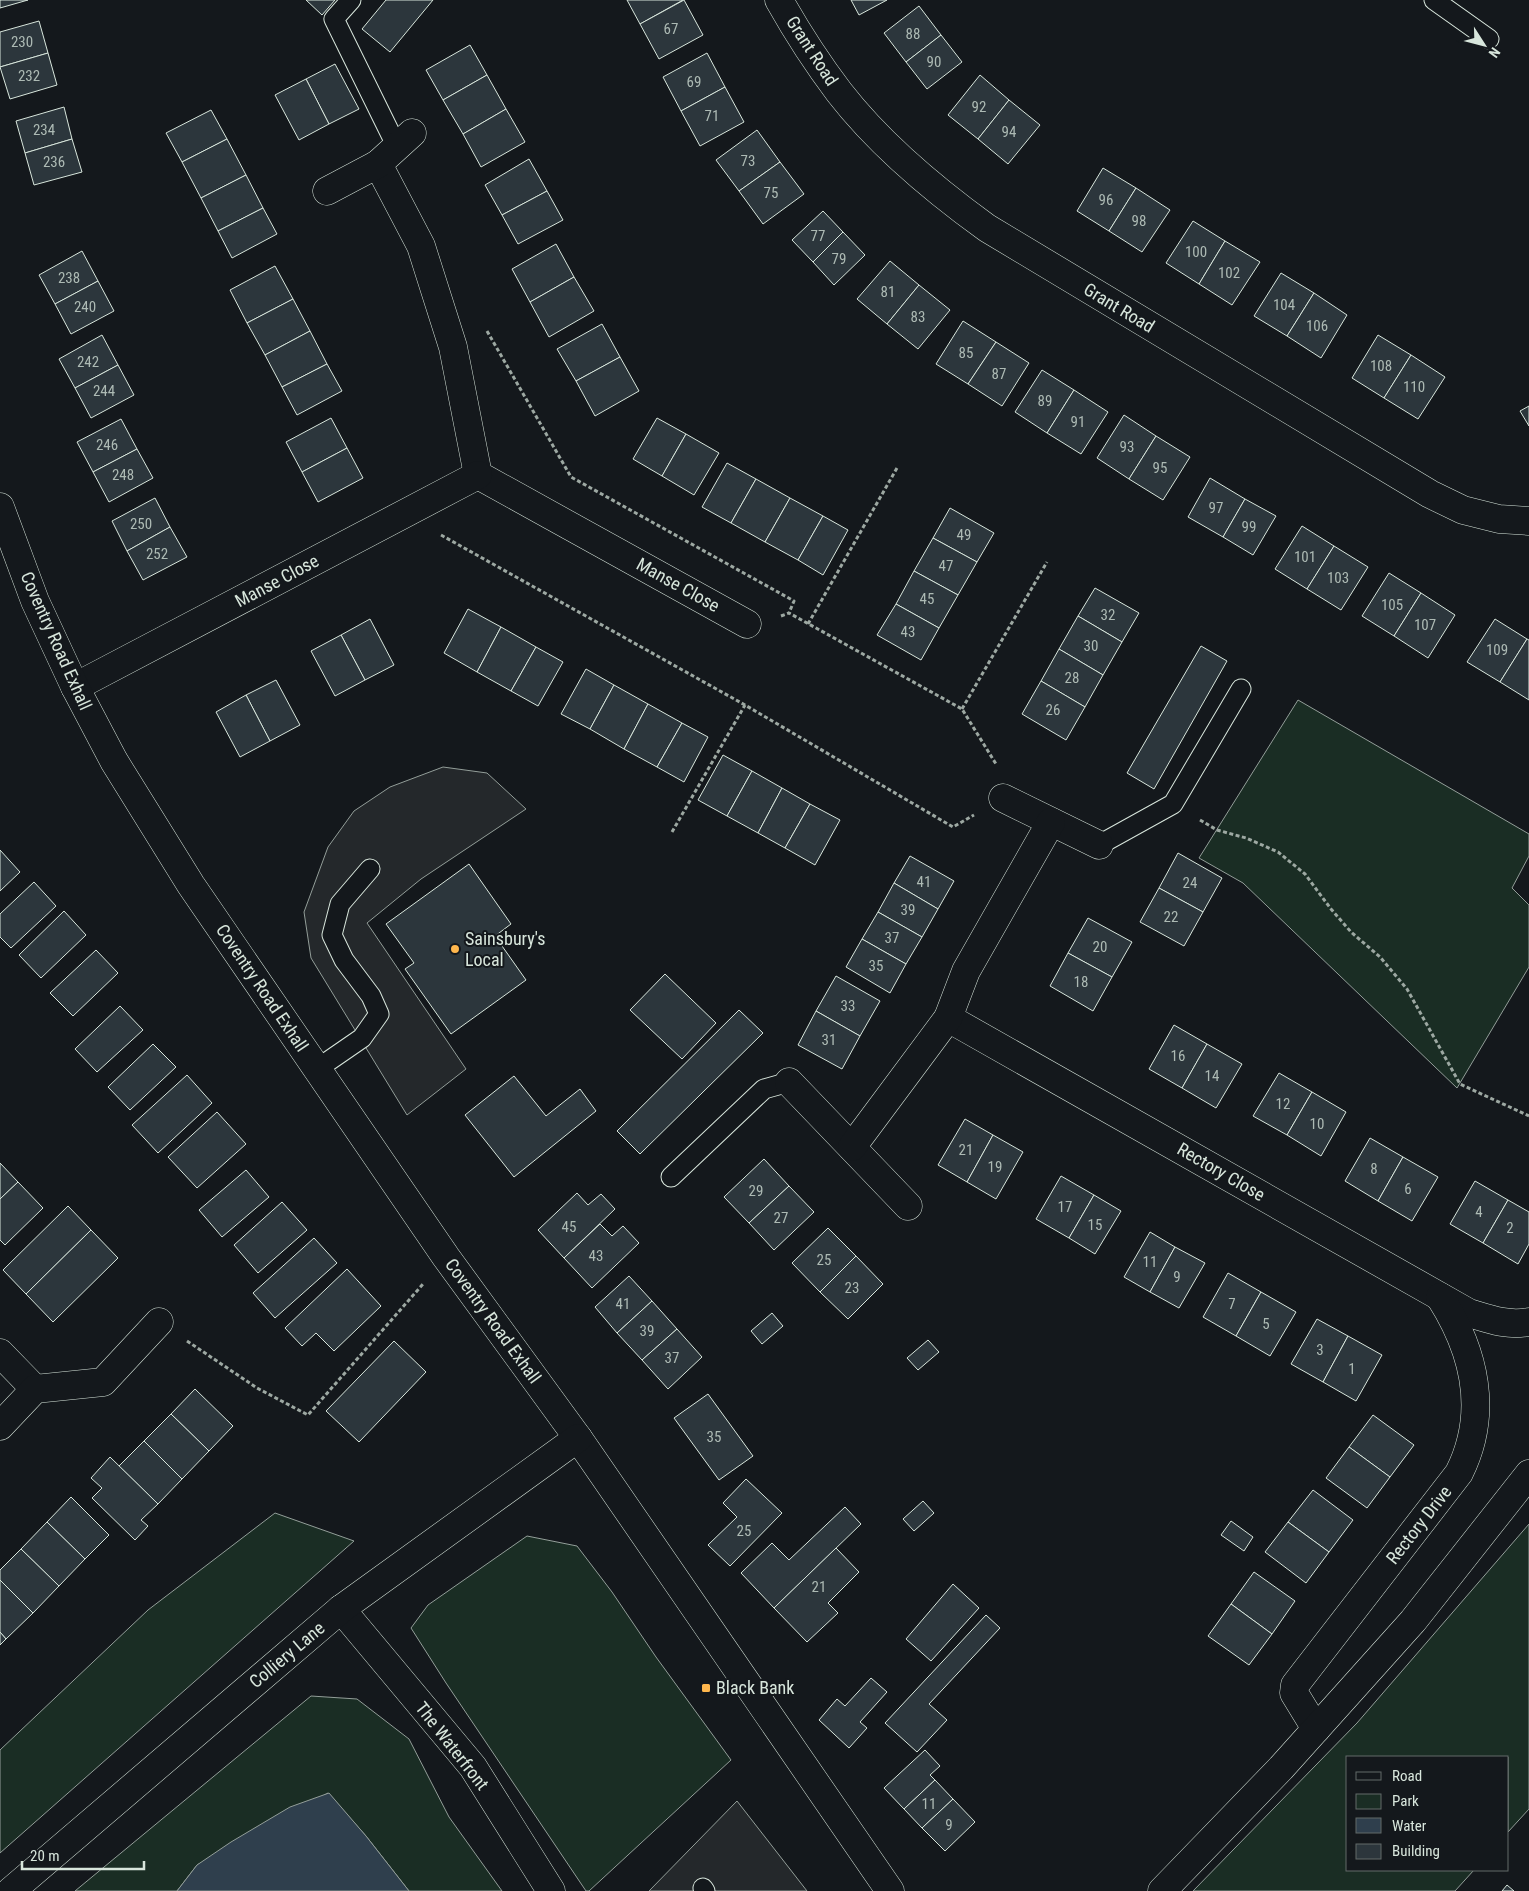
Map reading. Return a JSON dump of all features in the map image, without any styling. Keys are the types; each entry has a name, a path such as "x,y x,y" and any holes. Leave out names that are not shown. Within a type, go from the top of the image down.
{"street":[{"name":"Grant Road","path":"779,0 813,56 840,94 869,127 910,167 954,204 987,228 1430,494 1463,510 1499,519 1529,521"},
{"path":"327,191 396,148 421,246 453,347 478,475"},
{"name":"Manse Close","path":"76,687 478,475 747,624"},
{"name":"Coventry Road Exhall","path":"0,507 36,601 76,687 114,761 154,828 446,1257 578,1438"},
{"path":"1002,798 1099,845"},
{"path":"852,1147 948,1018 966,971 1051,822"},
{"name":"Rectory Close","path":"948,1018 1469,1313 1497,1322 1517,1324 1529,1322"},
{"path":"789,1082 908,1206"},
{"name":"Rectory Drive","path":"1316,1729 1294,1693 1295,1685 1459,1473 1468,1454 1474,1432 1476,1408 1474,1378 1467,1348 1454,1319 1440,1296"},
{"path":"0,1426 35,1389 102,1382 159,1322"},
{"path":"0,1353 35,1389"},
{"path":"578,1438 890,1891"},
{"name":"Colliery Lane","path":"11,1891 341,1609 578,1438"},
{"path":"1162,1891 1281,1768 1413,1621 1529,1474"},
{"name":"The Waterfront","path":"341,1609 473,1767 551,1891"}],"lane":[{"path":"351,0 334,19 396,148"},
{"path":"1434,0 1489,39"},
{"path":"1099,845 1173,804 1242,689"},
{"path":"317,1070 362,1038 379,1014 371,996 344,960 332,936 340,904 370,869"},
{"path":"671,1177 764,1089 789,1082"}],"path":[{"path":"484,324 571,477 794,601 789,614"},
{"path":"808,624 897,468"},
{"path":"403,514 745,705 953,827 1002,798 1001,771 962,708 789,614 747,624"},
{"path":"962,708 1048,562"},
{"path":"672,832 745,705"},
{"path":"1173,804 1217,830 1246,838 1278,852 1306,874 1346,926 1380,957 1407,989 1460,1084 1529,1116"},
{"path":"159,1322 257,1388 308,1415 446,1257"}],"green space":[{"path":"1298,700 1529,834 1529,856 1512,888 1529,905 1529,967 1457,1088 1243,883 1199,858"},
{"path":"275,1513 354,1541 0,1853 0,1750 148,1610"},
{"path":"1529,1524 1529,1809 1509,1831 1509,1756 1346,1756 1346,1871 1473,1871 1455,1891 1193,1891 1357,1723"},
{"path":"527,1536 577,1546 612,1592 656,1657 731,1760 589,1891 586,1891 411,1628 428,1605"},
{"path":"311,1696 357,1699 409,1739 449,1817 502,1891 409,1891 366,1836 328,1793 197,1865 177,1891 75,1891"}],"shaded area":[{"path":"443,767 487,773 526,809 421,879 367,923 466,1069 407,1115 311,958 304,912 328,847 354,811 390,787"},
{"path":"737,1801 807,1891 649,1891"}],"water":[{"path":"329,1793 409,1891 177,1891 197,1865 231,1842 290,1807"}],"building":[{"path":"0,0 28,0 0,8"},
{"path":"306,0 335,0 322,15"},
{"path":"386,0 433,0 390,52 362,29"},
{"path":"627,0 683,0 640,24"},
{"path":"684,0 703,35 659,59 640,24"},
{"path":"851,0 887,0 859,15"},
{"path":"919,6 941,35 906,62 884,33"},
{"path":"39,21 48,53 0,67 0,32"},
{"path":"941,35 962,62 927,89 906,62"},
{"path":"470,45 487,75 443,100 426,70"},
{"path":"48,53 57,85 10,99 0,67"},
{"path":"707,53 725,87 681,111 663,77"},
{"path":"335,64 359,109 329,124 306,79"},
{"path":"487,75 506,109 463,134 443,100"},
{"path":"980,75 1009,100 978,139 948,115"},
{"path":"306,79 329,124 299,140 275,95"},
{"path":"725,87 744,122 700,146 681,111"},
{"path":"1009,100 1040,125 1008,164 978,139"},
{"path":"64,107 72,139 25,153 16,121"},
{"path":"506,109 525,142 481,167 463,134"},
{"path":"211,110 227,139 182,162 166,133"},
{"path":"757,130 780,162 739,191 716,160"},
{"path":"72,139 82,172 34,185 25,153"},
{"path":"227,139 246,175 201,198 182,162"},
{"path":"529,159 547,191 502,215 485,185"},
{"path":"780,162 804,194 763,224 739,191"},
{"path":"1103,168 1136,188 1109,231 1077,211"},
{"path":"246,175 263,208 218,231 201,198"},
{"path":"1136,188 1170,210 1142,252 1109,231"},
{"path":"547,191 563,220 518,244 502,215"},
{"path":"263,208 277,234 232,258 218,231"},
{"path":"823,211 843,232 813,262 792,240"},
{"path":"1193,221 1225,241 1199,284 1166,263"},
{"path":"843,232 865,255 834,285 813,262"},
{"path":"1225,241 1260,262 1232,305 1199,284"},
{"path":"556,244 574,277 530,302 512,269"},
{"path":"82,251 98,281 55,304 39,275"},
{"path":"890,261 919,285 887,324 857,299"},
{"path":"275,266 293,299 247,323 230,290"},
{"path":"1281,273 1314,293 1287,336 1254,316"},
{"path":"574,277 594,311 549,337 530,302"},
{"path":"98,281 114,311 71,334 55,304"},
{"path":"919,285 950,310 918,349 887,324"},
{"path":"1314,293 1347,315 1321,358 1287,336"},
{"path":"293,299 310,331 265,355 247,323"},
{"path":"963,321 996,342 968,384 936,364"},
{"path":"602,324 620,357 576,381 557,349"},
{"path":"310,331 327,364 282,387 265,355"},
{"path":"102,335 118,365 75,388 59,359"},
{"path":"1378,335 1411,355 1384,398 1352,378"},
{"path":"996,342 1029,363 1002,406 968,384"},
{"path":"1411,355 1445,377 1418,419 1384,398"},
{"path":"620,357 639,391 595,416 576,381"},
{"path":"327,364 342,391 297,415 282,387"},
{"path":"118,365 134,395 91,418 75,388"},
{"path":"1042,370 1074,390 1047,433 1015,412"},
{"path":"1074,390 1108,412 1081,454 1047,433"},
{"path":"1529,406 1529,426 1520,411"},
{"path":"1124,415 1156,436 1129,479 1097,458"},
{"path":"331,418 347,448 302,472 286,442"},
{"path":"657,418 686,434 662,476 633,459"},
{"path":"121,419 137,449 93,472 77,442"},
{"path":"686,434 719,453 694,495 662,476"},
{"path":"1156,436 1190,457 1163,500 1129,479"},
{"path":"347,448 363,478 318,502 302,472"},
{"path":"137,449 153,478 109,502 93,472"},
{"path":"727,463 756,479 731,523 702,507"},
{"path":"1210,478 1245,499 1223,537 1188,517"},
{"path":"756,479 790,498 765,542 731,523"},
{"path":"155,498 170,527 127,551 112,521"},
{"path":"790,498 823,516 798,560 765,542"},
{"path":"1245,499 1276,516 1253,555 1223,537"},
{"path":"950,508 994,533 977,562 933,538"},
{"path":"823,516 848,530 823,575 798,560"},
{"path":"1302,526 1334,546 1307,589 1275,569"},
{"path":"170,527 187,557 143,580 127,551"},
{"path":"933,538 977,562 958,595 914,571"},
{"path":"1334,546 1368,567 1341,610 1307,589"},
{"path":"914,571 958,595 939,628 896,604"},
{"path":"1389,573 1421,593 1394,636 1362,616"},
{"path":"1095,588 1139,613 1122,642 1078,616"},
{"path":"1421,593 1455,615 1428,658 1394,636"},
{"path":"896,604 939,628 921,660 877,635"},
{"path":"468,609 501,627 477,672 444,653"},
{"path":"1078,616 1122,642 1103,675 1059,649"},
{"path":"370,619 394,665 365,680 341,635"},
{"path":"1495,619 1527,639 1500,682 1467,662"},
{"path":"501,627 536,647 511,691 477,672"},
{"path":"341,635 365,680 335,696 311,651"},
{"path":"1527,639 1529,640 1529,700 1500,682"},
{"path":"1201,646 1227,661 1154,789 1127,773"},
{"path":"536,647 563,662 538,706 511,691"},
{"path":"1059,649 1103,675 1085,707 1041,681"},
{"path":"586,669 614,685 590,729 561,714"},
{"path":"276,680 300,725 270,741 246,695"},
{"path":"1041,681 1085,707 1066,740 1022,714"},
{"path":"614,685 648,704 624,749 590,729"},
{"path":"246,695 270,741 240,757 216,712"},
{"path":"648,704 682,723 657,767 624,749"},
{"path":"682,723 708,737 684,782 657,767"},
{"path":"723,755 752,771 727,816 698,800"},
{"path":"752,771 782,788 758,833 727,816"},
{"path":"782,788 810,804 785,848 758,833"},
{"path":"810,804 840,820 815,865 785,848"},
{"path":"0,850 20,872 0,891"},
{"path":"1178,853 1222,878 1203,912 1159,888"},
{"path":"910,856 954,881 938,909 894,883"},
{"name":"Sainsbury's Local","path":"469,864 511,924 495,936 526,980 451,1034 405,969 414,963 386,924"},
{"path":"34,882 56,906 11,948 0,937 0,914"},
{"path":"894,883 938,909 922,937 878,912"},
{"path":"1159,888 1203,912 1184,946 1140,922"},
{"path":"64,911 86,935 41,978 19,955"},
{"path":"878,912 922,937 906,964 862,939"},
{"path":"1088,918 1132,942 1112,977 1068,953"},
{"path":"862,939 906,964 890,993 846,967"},
{"path":"96,950 118,973 73,1016 50,993"},
{"path":"1068,953 1112,977 1093,1011 1050,986"},
{"path":"665,974 716,1023 682,1059 630,1010"},
{"path":"836,976 880,1001 860,1036 816,1011"},
{"path":"120,1006 143,1030 97,1072 75,1049"},
{"path":"739,1010 763,1033 640,1154 617,1131"},
{"path":"816,1011 860,1036 842,1069 798,1045"},
{"path":"1174,1025 1207,1044 1182,1088 1149,1069"},
{"path":"153,1044 176,1067 130,1110 108,1087"},
{"path":"1207,1044 1242,1064 1216,1108 1182,1088"},
{"path":"1279,1073 1312,1092 1287,1135 1253,1116"},
{"path":"187,1075 212,1103 158,1153 132,1125"},
{"path":"514,1076 546,1116 580,1089 596,1111 514,1177 465,1115"},
{"path":"1312,1092 1346,1112 1321,1156 1287,1135"},
{"path":"217,1112 246,1144 197,1188 168,1157"},
{"path":"965,1119 993,1135 967,1182 938,1165"},
{"path":"993,1135 1023,1152 996,1199 967,1182"},
{"path":"1370,1138 1403,1157 1378,1201 1345,1181"},
{"path":"1403,1157 1438,1177 1412,1221 1378,1201"},
{"path":"764,1159 789,1186 749,1223 724,1197"},
{"path":"0,1163 18,1182 0,1199"},
{"path":"246,1170 269,1197 222,1237 199,1210"},
{"path":"1061,1176 1094,1195 1069,1238 1036,1219"},
{"path":"1475,1181 1508,1200 1483,1243 1450,1224"},
{"path":"18,1182 43,1208 5,1245 0,1240 0,1199"},
{"path":"789,1186 814,1212 774,1250 749,1223"},
{"path":"577,1193 588,1205 601,1194 615,1209 564,1258 538,1230"},
{"path":"1094,1195 1121,1211 1095,1254 1069,1238"},
{"path":"1508,1200 1529,1212 1529,1244 1518,1264 1483,1243"},
{"path":"282,1202 307,1230 258,1273 234,1245"},
{"path":"68,1206 91,1230 26,1294 3,1270"},
{"path":"600,1224 612,1236 623,1226 639,1243 592,1288 564,1258"},
{"path":"828,1228 856,1256 820,1292 792,1263"},
{"path":"91,1230 118,1258 53,1322 26,1294"},
{"path":"1150,1232 1175,1247 1150,1292 1124,1277"},
{"path":"314,1238 337,1263 275,1318 253,1293"},
{"path":"1175,1247 1205,1263 1179,1308 1150,1292"},
{"path":"856,1256 883,1284 848,1319 820,1292"},
{"path":"347,1269 381,1306 334,1351 316,1333 302,1346 285,1328"},
{"path":"1228,1273 1261,1292 1236,1336 1203,1317"},
{"path":"629,1276 652,1301 617,1333 595,1307"},
{"path":"1261,1292 1296,1312 1270,1356 1236,1336"},
{"path":"652,1301 677,1329 642,1360 617,1333"},
{"path":"772,1313 783,1326 762,1344 751,1331"},
{"path":"1317,1319 1348,1336 1323,1382 1291,1364"},
{"path":"677,1329 702,1357 668,1389 642,1360"},
{"path":"1348,1336 1382,1355 1356,1401 1323,1382"},
{"path":"928,1340 939,1352 918,1370 907,1358"},
{"path":"394,1341 426,1372 359,1442 326,1411"},
{"path":"195,1389 233,1426 209,1451 171,1414"},
{"path":"708,1394 753,1456 719,1480 674,1418"},
{"path":"171,1414 209,1451 182,1479 144,1441"},
{"path":"1373,1415 1414,1445 1390,1477 1349,1447"},
{"path":"144,1441 182,1479 158,1504 119,1466"},
{"path":"1349,1447 1390,1477 1367,1508 1326,1478"},
{"path":"110,1457 158,1504 141,1520 148,1526 135,1540 92,1498 102,1488 91,1478"},
{"path":"746,1479 782,1513 730,1566 708,1545 737,1517 723,1503"},
{"path":"1313,1490 1353,1520 1329,1552 1288,1522"},
{"path":"71,1497 109,1535 85,1559 47,1522"},
{"path":"923,1501 934,1513 914,1531 903,1519"},
{"path":"845,1507 861,1524 774,1608 741,1573 772,1543 789,1560"},
{"path":"1231,1521 1253,1537 1244,1551 1221,1535"},
{"path":"47,1522 85,1559 59,1586 21,1549"},
{"path":"1288,1522 1329,1552 1306,1583 1265,1552"},
{"path":"836,1548 859,1572 828,1603 838,1613 807,1642 774,1608"},
{"path":"21,1549 59,1586 33,1613 0,1580 0,1570"},
{"path":"1254,1572 1295,1601 1272,1634 1231,1604"},
{"path":"0,1580 33,1613 6,1639 0,1632"},
{"path":"953,1584 979,1608 931,1661 906,1639"},
{"path":"1231,1604 1272,1634 1249,1665 1208,1636"},
{"path":"986,1615 1000,1628 929,1704 947,1720 917,1752 885,1723"},
{"path":"0,1632 6,1639 0,1645"},
{"path":"871,1678 887,1692 860,1722 867,1728 849,1748 819,1720 837,1699 845,1706"},
{"path":"925,1750 940,1766 930,1775 935,1780 904,1809 884,1788"},
{"path":"935,1780 953,1799 922,1828 904,1809"},
{"path":"953,1799 975,1822 945,1851 922,1828"},
{"path":"1507,1885 1514,1891 1502,1891"}],"place":[{"name":"Sainsbury's Local","path":"455,949"},
{"name":"Black Bank","path":"706,1688"}]}
